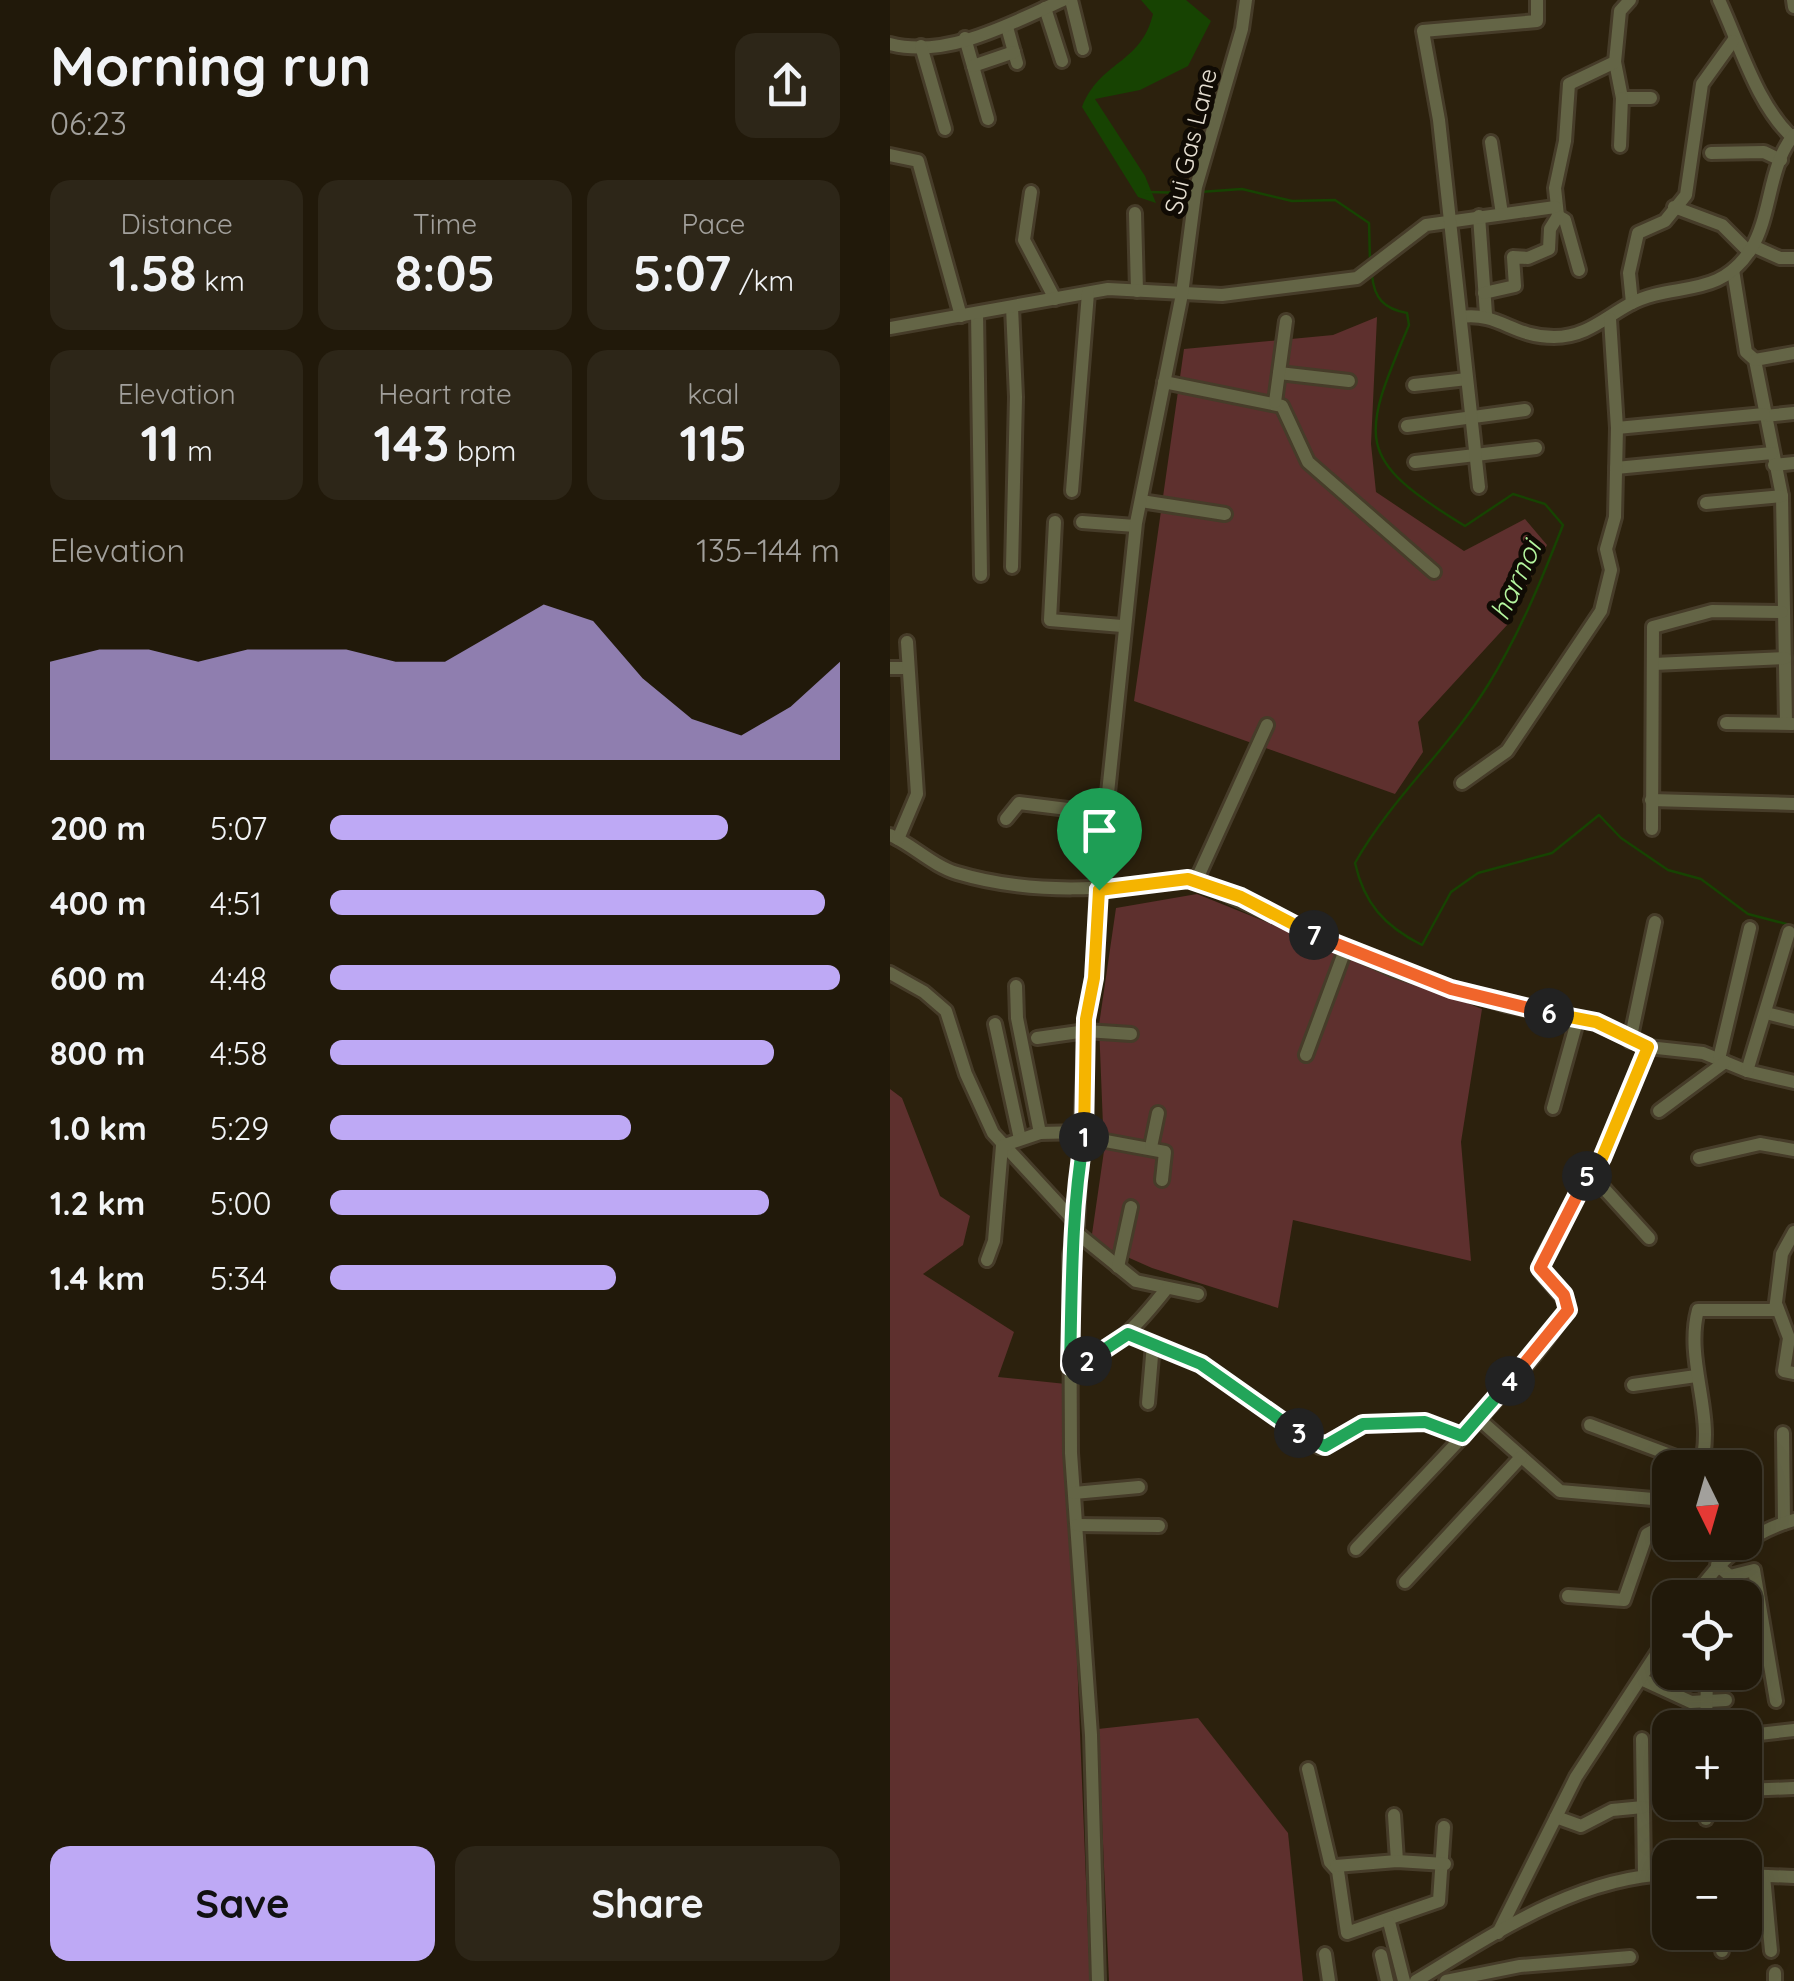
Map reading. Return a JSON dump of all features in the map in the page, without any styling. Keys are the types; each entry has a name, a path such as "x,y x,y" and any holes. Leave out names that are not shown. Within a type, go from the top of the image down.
{"street":[{"path":"1071,0 1083,49"},
{"name":"Sui Gas Lane","path":"1098,1981 1091,1735 1074,1494 1070,1366 1070,1256 1077,1228 1084,1135 1086,1031 1094,978 1122,626 1136,526 1182,294 1196,187 1242,29 1246,0"},
{"path":"1480,487 1423,31 1537,21 1537,0"},
{"path":"1620,146 1622,98 1615,62 1620,6 1630,0"},
{"path":"1460,317 1486,314 1516,331 1557,338 1588,331 1632,303 1700,288 1733,270 1751,249 1780,160 1793,137 1773,120 1766,97 1732,41 1720,0"},
{"path":"1793,0 1794,8"},
{"path":"890,44 921,46 965,38 1007,27 1054,3 1062,61"},
{"path":"972,66 1015,57 1007,27"},
{"path":"965,38 988,120"},
{"path":"1632,303 1629,273 1638,233 1666,222 1686,195 1702,84 1732,41"},
{"path":"921,46 946,130"},
{"path":"1484,292 1514,286 1512,257 1528,258 1549,250 1550,228 1557,212 1568,84 1615,62"},
{"path":"1622,98 1651,98"},
{"path":"1492,142 1502,214"},
{"path":"1711,153 1764,152 1780,160"},
{"path":"890,155 918,161 961,316"},
{"path":"1031,192 1024,240 1056,299"},
{"path":"1674,207 1722,225 1751,249 1794,258"},
{"path":"890,328 1088,293 1271,290 1366,274 1426,225 1502,214 1557,212 1566,220 1579,270"},
{"path":"1135,213 1137,291"},
{"path":"1479,216 1486,314"},
{"path":"1726,723 1790,724 1782,612 1788,593 1782,496 1755,360 1746,352 1733,270"},
{"path":"1072,491 1088,293"},
{"path":"1012,307 1016,398 1012,567"},
{"path":"977,313 981,574"},
{"path":"1462,783 1507,751 1601,611 1611,570 1606,549 1615,518 1617,428 1610,319"},
{"path":"1275,402 1286,321"},
{"path":"1755,360 1794,353"},
{"path":"1279,373 1349,381"},
{"path":"1414,385 1467,380"},
{"path":"1164,382 1282,406 1308,462 1434,572"},
{"path":"1407,426 1526,410"},
{"path":"1617,428 1794,413"},
{"path":"1415,462 1536,448"},
{"path":"1616,468 1773,459 1794,463"},
{"path":"1706,503 1782,496"},
{"path":"1141,501 1225,514"},
{"path":"1055,522 1050,620 1122,626"},
{"path":"1082,522 1136,526"},
{"path":"1652,829 1656,624 1712,611 1782,612"},
{"path":"907,642 918,794 894,837 954,873 1064,891 1196,881 1241,897 1345,950 1506,1006 1578,1018 1648,1047 1722,1060 1747,1071 1794,1082"},
{"path":"1654,664 1785,658"},
{"path":"890,668 908,668"},
{"path":"1196,881 1267,724"},
{"path":"1651,800 1794,804"},
{"path":"1006,819 1018,803 1108,814"},
{"path":"1630,1041 1655,922"},
{"path":"1659,1111 1722,1060 1750,928"},
{"path":"1747,1071 1789,932"},
{"path":"1306,1055 1345,950"},
{"path":"890,973 924,992 946,1012 974,1096 1002,1146 1077,1228 1136,1281 1198,1294"},
{"path":"1016,986 1017,1018 1040,1133"},
{"path":"1766,1013 1794,1020"},
{"path":"1553,1108 1578,1018"},
{"path":"995,1024 1020,1139"},
{"path":"1037,1038 1086,1031 1131,1034"},
{"path":"1356,1548 1480,1420 1568,1310 1564,1295 1540,1268 1589,1172 1602,1158 1648,1047"},
{"path":"1150,1147 1158,1113"},
{"path":"1002,1146 1040,1133 1084,1135 1150,1147 1167,1154 1162,1180"},
{"path":"1699,1158 1760,1144 1794,1150"},
{"path":"987,1260 994,1241 1002,1146"},
{"path":"1589,1172 1649,1238"},
{"path":"1118,1267 1132,1207"},
{"path":"1794,1232 1782,1254 1777,1306 1789,1338 1784,1371 1794,1373"},
{"path":"1070,1366 1088,1361 1128,1334 1166,1288"},
{"path":"1706,1450 1696,1376 1698,1310 1775,1310 1777,1306"},
{"path":"1128,1334 1201,1364 1320,1447 1333,1444 1363,1424 1425,1422 1462,1436"},
{"path":"1148,1404 1153,1344"},
{"path":"1633,1384 1696,1376"},
{"path":"1480,1420 1568,1494 1652,1498"},
{"path":"1590,1425 1655,1450"},
{"path":"1762,1533 1789,1522 1783,1433"},
{"path":"1405,1582 1521,1457"},
{"path":"1074,1494 1139,1487"},
{"path":"1077,1525 1159,1526"},
{"path":"1568,1596 1624,1600 1647,1534 1652,1531"},
{"path":"1706,1580 1721,1560"},
{"path":"1717,1566 1730,1576 1754,1570 1776,1701"},
{"path":"1498,1933 1556,1817 1652,1661"},
{"path":"1640,1679 1691,1702 1726,1700"},
{"path":"1707,1690 1707,1710"},
{"path":"1762,1734 1794,1730"},
{"path":"1642,1738 1644,1875"},
{"path":"1308,1769 1330,1862 1336,1866 1397,1861 1445,1864"},
{"path":"1762,1789 1794,1788"},
{"path":"1556,1817 1581,1826 1612,1810 1643,1807"},
{"path":"1394,1815 1397,1861"},
{"path":"1336,1866 1345,1932 1389,1922 1439,1901 1445,1864 1444,1827"},
{"path":"1425,1979 1498,1933 1574,1894 1652,1875"},
{"path":"1772,1951 1764,1876 1794,1877"},
{"path":"1514,1898 1535,1914"},
{"path":"1389,1922 1404,1981"},
{"path":"1324,1954 1328,1981"},
{"path":"1380,1955 1386,1981"},
{"path":"1446,1981 1520,1966 1630,1957"}],"shaded area":[{"path":"1141,0 1186,0 1211,21 1188,66 1140,90 1095,99 1145,176 1156,203 1138,197 1082,107 1099,80 1130,53 1147,30 1153,14"},
{"path":"1377,317 1371,444 1376,492 1464,551 1525,519 1547,545 1508,624 1418,722 1423,752 1395,794 1134,701 1184,349 1333,335"},
{"path":"1197,894 1482,1009 1461,1142 1471,1261 1293,1220 1278,1308 1152,1268 1091,1241 1104,1151 1099,1025 1116,908"},
{"path":"890,1089 902,1098 940,1196 970,1216 963,1245 923,1274 1014,1332 998,1377 1066,1384 1090,1981 890,1981"},
{"path":"1198,1718 1288,1833 1303,1981 1109,1981 1098,1729"}],"waterway":[{"name":"harnoi","path":"1200,192 1242,189 1292,201 1335,200 1369,223 1370,262"},
{"name":"harnoi","path":"1146,192 1192,193"},
{"name":"harnoi","path":"1372,275 1378,296 1392,309 1407,313 1409,325 1376,421 1377,443 1385,463 1428,503 1465,526 1513,494 1545,504 1563,525 1520,627 1488,685 1385,817 1355,863 1370,902 1386,921 1422,945 1451,892 1478,873 1552,853 1599,815 1621,838 1668,870 1701,879 1748,914 1794,926"}],"route":[{"path":"1188,879 1213,886 1395,970 1506,1006 1596,1022 1648,1047 1602,1158 1589,1172 1542,1260 1541,1272 1564,1295 1568,1310 1480,1420 1462,1436 1425,1422 1363,1424 1333,1444 1320,1447 1201,1364 1128,1334 1088,1361 1070,1366 1070,1256 1077,1233 1086,1019 1094,978 1099,890 1188,879"}]}
